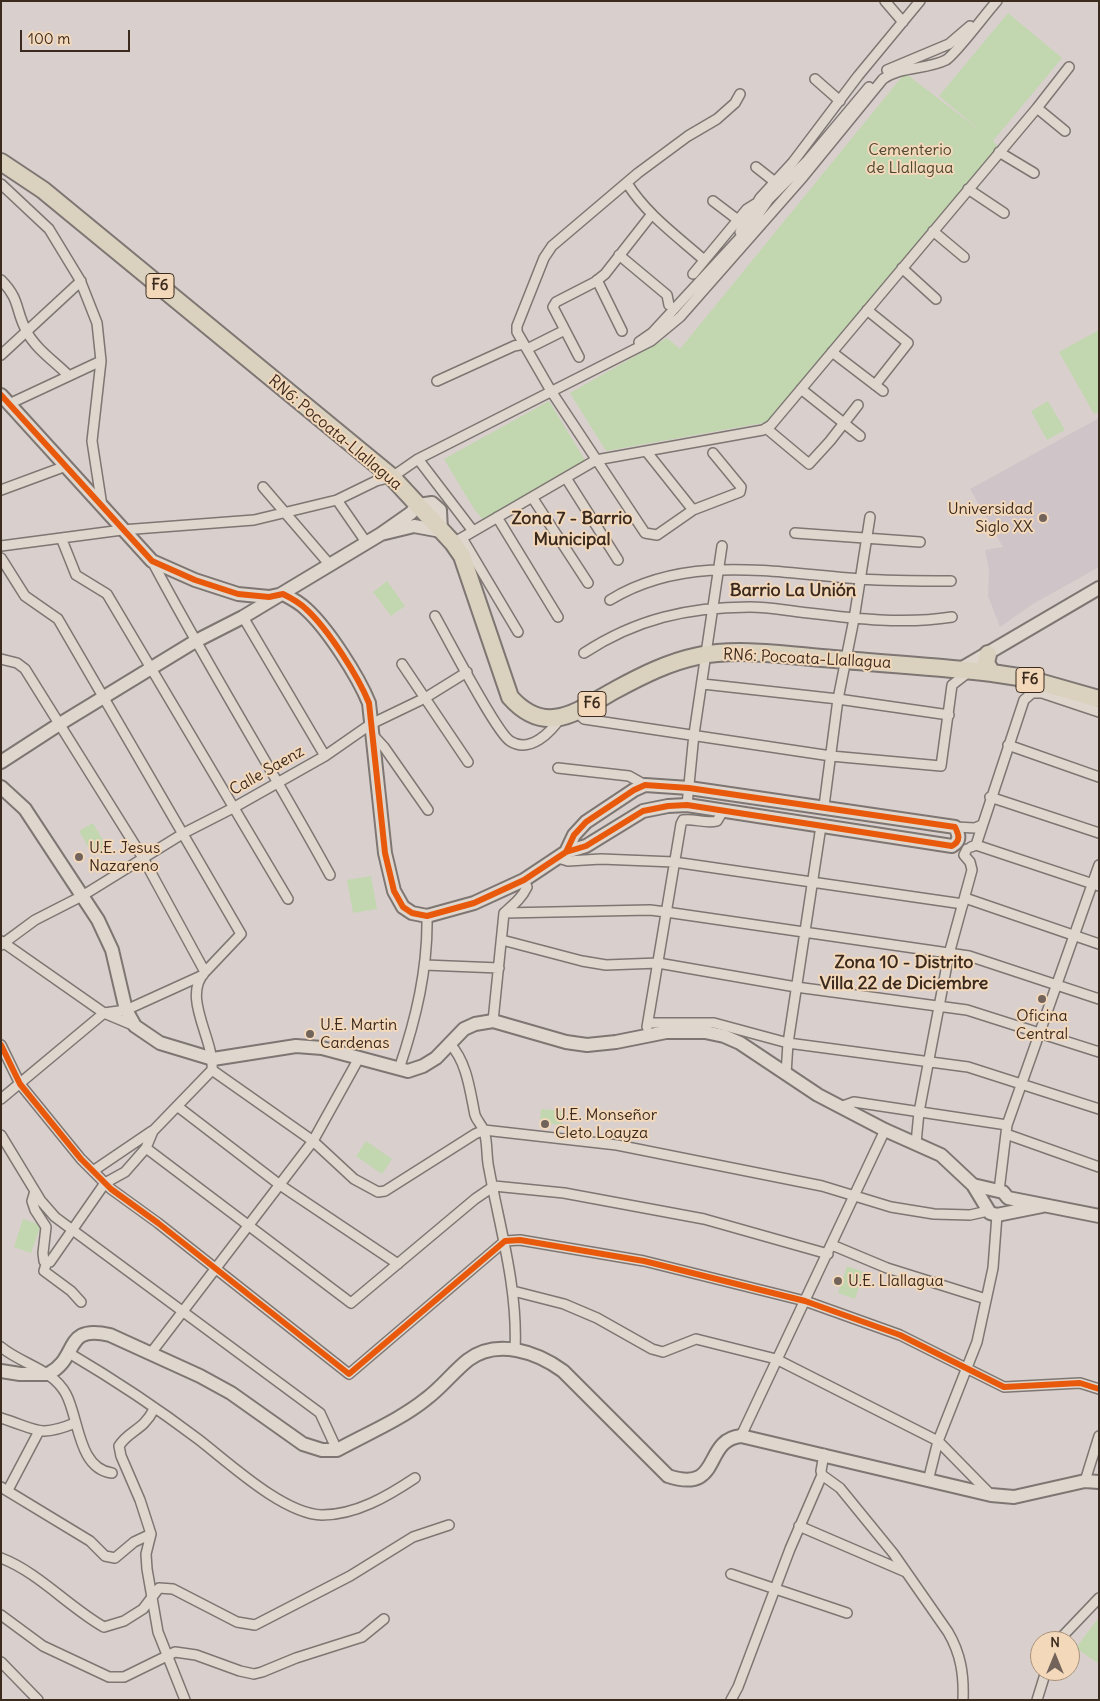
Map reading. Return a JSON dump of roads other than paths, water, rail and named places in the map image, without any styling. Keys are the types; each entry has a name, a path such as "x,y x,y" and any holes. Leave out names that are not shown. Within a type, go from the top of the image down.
{"highway":[{"name":"RN6: Pocoata-Llallagua","path":"1,162 50,196 366,455 392,477 433,524 458,541 510,697 516,704 537,716 560,718 578,712 617,689 664,666 706,654 772,654 992,673 1025,678 1099,699"},
{"path":"988,654 986,663 992,673"}],"street":[{"path":"885,1 903,22"},
{"path":"731,247 758,202 793,162 920,1"},
{"path":"625,353 652,332 731,247 760,214 769,200 807,161 879,76 887,70 949,44 998,1"},
{"path":"1,546 62,540 122,530 254,520 337,500 376,481 392,477 418,459 651,341 680,317 804,177 883,79 891,73 927,67 949,59 985,14"},
{"path":"518,632 458,541 596,460 766,428 801,389 1069,67"},
{"path":"815,80 840,101"},
{"path":"713,453 741,487 740,492 693,510 657,535 645,533 551,391 517,332 517,326 544,258 552,246 627,183 688,136 717,119 735,103 740,94"},
{"path":"1036,108 1065,131"},
{"path":"999,152 1034,173"},
{"path":"756,166 775,182"},
{"path":"627,183 636,198 704,260"},
{"path":"1,184 49,229 81,281 98,323 101,361 92,441 102,506"},
{"path":"968,189 1004,213"},
{"path":"713,201 738,220"},
{"path":"693,274 747,209 758,202"},
{"path":"579,357 554,307 556,302 597,280 652,214"},
{"path":"933,230 964,256"},
{"path":"619,255 667,295 670,306"},
{"path":"902,268 936,299"},
{"path":"1,280 17,300 26,332 68,375"},
{"path":"597,280 622,331"},
{"path":"1,355 81,281"},
{"path":"866,310 908,343 875,385"},
{"path":"437,381 514,346 526,347 565,330"},
{"path":"832,352 883,391"},
{"path":"101,361 5,400 152,561 194,642 279,782 330,875"},
{"path":"801,389 860,436"},
{"path":"766,428 808,464 845,424 858,405"},
{"path":"646,451 693,510"},
{"path":"418,459 473,531"},
{"path":"1,490 66,466"},
{"path":"566,478 618,560"},
{"path":"263,487 330,565"},
{"path":"532,497 588,583"},
{"path":"337,500 366,542"},
{"path":"1,762 58,724 194,642 283,594 381,534 416,505"},
{"path":"824,806 838,699 854,619 870,517"},
{"path":"497,518 558,617"},
{"path":"381,534 414,526 433,524"},
{"path":"795,533 920,542"},
{"path":"62,540 76,575 107,594 288,899"},
{"path":"687,805 694,734 703,684 722,546"},
{"path":"1,558 26,596 58,619 241,934 204,974 198,985 196,1000 212,1064"},
{"path":"152,561 195,580 238,594 269,597 283,594 304,607 316,619 362,688 369,703 385,852 394,890 412,914 427,916 474,903 524,880 562,855 586,846 643,811 668,806 687,805 952,846 972,847 1096,885"},
{"path":"610,600 621,593 659,580 692,571 719,568 860,579 951,581"},
{"path":"578,712 584,720 694,734 831,756 941,766 952,685 965,670 988,654 1099,588"},
{"path":"584,653 610,636 646,622 671,614 713,609 752,607 854,619 904,622 952,617"},
{"path":"435,616 497,725 510,741 522,744 534,743 552,730 560,718"},
{"path":"243,617 325,756"},
{"path":"1,659 25,669 143,858 204,974"},
{"path":"402,664 468,762"},
{"name":"Calle Saenz","path":"2,943 35,920 82,896 184,833 233,808 325,756 467,672"},
{"path":"703,684 838,699 949,715"},
{"path":"916,1144 919,1112 949,954 972,870 970,862 964,855 972,847 982,825 1024,700 1032,693 1054,695 1099,712"},
{"path":"371,729 428,810"},
{"path":"1008,745 1099,777"},
{"path":"558,768 629,776 645,786"},
{"path":"562,855 574,835 586,822 634,790 645,786 689,788 824,806 955,827 975,828 982,825"},
{"path":"1,787 24,809 98,920 112,950 126,1010 135,1026"},
{"path":"990,797 1099,833"},
{"path":"646,1036 674,862 683,820 711,822 721,818 723,811"},
{"path":"786,1074 788,1043 821,826"},
{"path":"952,846 957,844 959,838 955,827"},
{"path":"562,855 568,861 601,859 674,862 811,884 964,901 1099,944"},
{"path":"2,943 104,1013 135,1026 160,1043 212,1064 313,1141 354,1179 378,1192 385,1191 484,1130 617,1145 813,1184 891,1207 934,1214 970,1215 1008,1208 1001,1193 1007,1130 1056,985 1096,885 1099,864"},
{"path":"493,1021 504,913 517,902 525,891 527,887 524,880"},
{"path":"504,913 650,910 805,932 969,956 1099,999"},
{"path":"399,1069 413,1028 425,965 427,916"},
{"path":"502,940 598,964 658,963 796,987 967,1010 1099,1052"},
{"path":"425,965 499,968"},
{"path":"1,1100 104,1013 126,1010 204,974"},
{"path":"93,1171 152,1131 177,1106 212,1064 296,1046 322,1048 408,1071 423,1066 436,1058 464,1029 475,1024 493,1021 566,1042 580,1044 616,1042 684,1031 724,1036 740,1043 840,1107 941,1155 973,1185 994,1210"},
{"path":"648,1023 714,1023 788,1043 968,1067 1099,1109"},
{"path":"450,1044 455,1049 469,1083 476,1117 484,1130 489,1170 505,1241 512,1291 515,1350"},
{"path":"1,1045 20,1084 105,1183 215,1267 349,1374 505,1241 520,1240 644,1261 805,1302 900,1335 1004,1387 1080,1384 1099,1389"},
{"path":"151,1353 247,1224 313,1141 359,1058"},
{"path":"840,1107 854,1102 919,1112 1007,1130 1099,1167"},
{"path":"177,1106 280,1184 398,1264"},
{"path":"741,1436 885,1130"},
{"path":"47,1261 50,1262 54,1258 71,1229 105,1183 125,1172 146,1148 152,1131"},
{"path":"1,1136 35,1191 55,1217 320,1413 337,1450"},
{"path":"146,1148 351,1303 475,1199 494,1186 564,1193 704,1219 828,1254"},
{"path":"973,1185 1042,1206 1099,1216"},
{"path":"35,1191 32,1201 34,1210 46,1227 43,1253 44,1261 47,1261"},
{"path":"928,1481 938,1440 967,1370 976,1342 986,1299 992,1268 994,1210 986,1198 1001,1193"},
{"path":"994,1210 1042,1206"},
{"path":"832,1245 887,1268 986,1299"},
{"path":"47,1261 44,1272 71,1290 81,1302"},
{"path":"512,1291 564,1304 652,1349 663,1352 696,1339 776,1359 938,1440 991,1495"},
{"path":"1,1371 20,1374 48,1374 55,1371 69,1354 77,1338 84,1333 95,1332 110,1335 231,1393 303,1444 322,1450 337,1450 426,1399 469,1359 484,1352 515,1350 548,1360 563,1371 668,1476 681,1481 695,1480 708,1470 724,1442 732,1436 741,1436 824,1454 991,1495 1014,1497 1084,1481 1099,1482"},
{"path":"1,1347 11,1355 48,1374 64,1391 72,1404 75,1423 82,1444 93,1462 105,1472 112,1473"},
{"path":"69,1354 102,1372 198,1439 257,1486 296,1510 321,1515 346,1511 387,1498 415,1478"},
{"path":"154,1409 147,1422 136,1432 124,1438 119,1446 121,1456 140,1500 151,1534 146,1554 158,1632 184,1700"},
{"path":"1,1418 38,1432 60,1429 75,1423"},
{"path":"38,1432 4,1489 90,1541 106,1556 115,1558 134,1542 151,1534"},
{"path":"1084,1481 1099,1436"},
{"path":"731,1700 738,1687 799,1526 822,1475 824,1454"},
{"path":"822,1475 840,1488 906,1572 956,1646 962,1665 963,1700"},
{"path":"1,1558 13,1563 63,1596 104,1627 124,1621 143,1609 159,1588 173,1589 237,1622 255,1625 350,1576 413,1537 449,1525"},
{"path":"799,1526 906,1572"},
{"path":"732,1574 847,1613"},
{"path":"1068,1631 1099,1598"},
{"path":"1,1615 43,1646 109,1677 124,1677 166,1655 185,1652 254,1674 362,1638 384,1619"},
{"path":"1,1662 38,1700"},
{"path":"1037,1700 1043,1681"}],"place":[{"name":"Universidad Siglo XX","path":"1043,518"},
{"name":"U.E. Jesus Nazareno","path":"79,857"},
{"name":"Oficina Central","path":"1042,999"},
{"name":"U.E. Martin Cardenas","path":"310,1034"},
{"name":"U.E. Monseñor Cleto Loayza","path":"545,1124"},
{"name":"U.E. Llallagua","path":"838,1281"}],"district":[{"name":"Zona 7 - Barrio Municipal","path":"572,529"},
{"name":"Barrio La Unión","path":"793,591"},
{"name":"Zona 10 - Distrito Villa 22 de Diciembre","path":"904,973"}],"park label":[{"name":"Cementerio de Llallagua","path":"910,159"}]}
